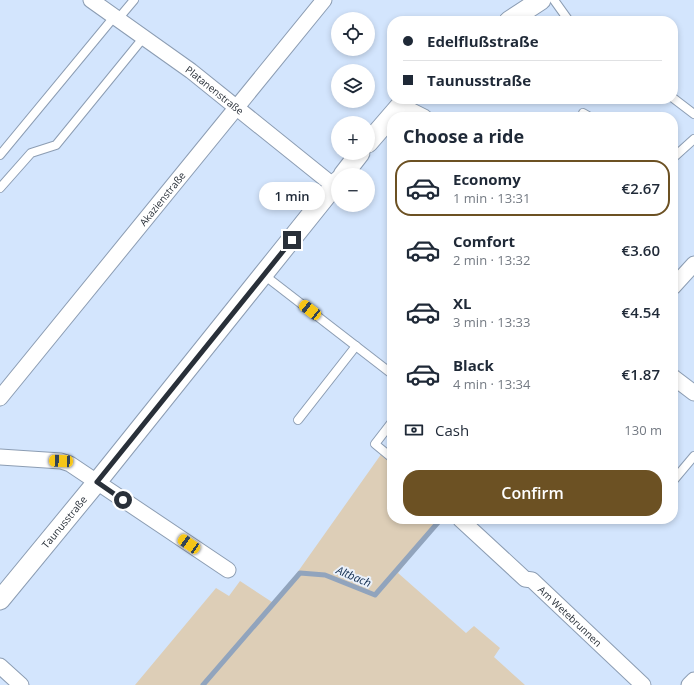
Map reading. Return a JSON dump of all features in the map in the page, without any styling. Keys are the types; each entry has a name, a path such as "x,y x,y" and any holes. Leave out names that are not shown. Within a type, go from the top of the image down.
{"street":[{"name":"Platanenstraße","path":"91,0 191,71 236,107 331,176"},
{"name":"Akazienstraße","path":"0,398 324,0"},
{"path":"517,16 541,0"},
{"path":"394,112 401,104"},
{"path":"406,104 417,112"},
{"path":"375,135 387,121"},
{"name":"Taunusstraße","path":"348,168 354,160"},
{"name":"Taunusstraße","path":"0,600 97,482 331,190"},
{"path":"678,280 694,264"},
{"path":"678,381 694,393"},
{"path":"0,457 61,461 70,464 228,570"},
{"name":"Am Wetebrunnen","path":"465,524 525,579 532,580 643,685"},
{"path":"0,666 21,685"},
{"path":"689,685 694,680"}],"lane":[{"path":"0,155 116,18 134,0"},
{"path":"554,0 565,16"},
{"path":"0,188 31,153 56,145 144,37"},
{"path":"678,102 694,114"},
{"path":"678,153 694,139"},
{"path":"264,275 387,370"},
{"path":"298,420 356,346"},
{"path":"387,428 375,444 387,454"},
{"path":"678,475 694,456"}],"shaded area":[{"path":"382,453 387,458 387,524 436,524 398,573 466,633 474,626 500,648 494,657 525,685 135,685 216,588 229,596 240,581 275,604"}],"waterway":[{"name":"Altbach","path":"203,685 300,573 325,575 375,595 437,524"}],"route":[{"path":"123,500 97,482 292,240"}]}
